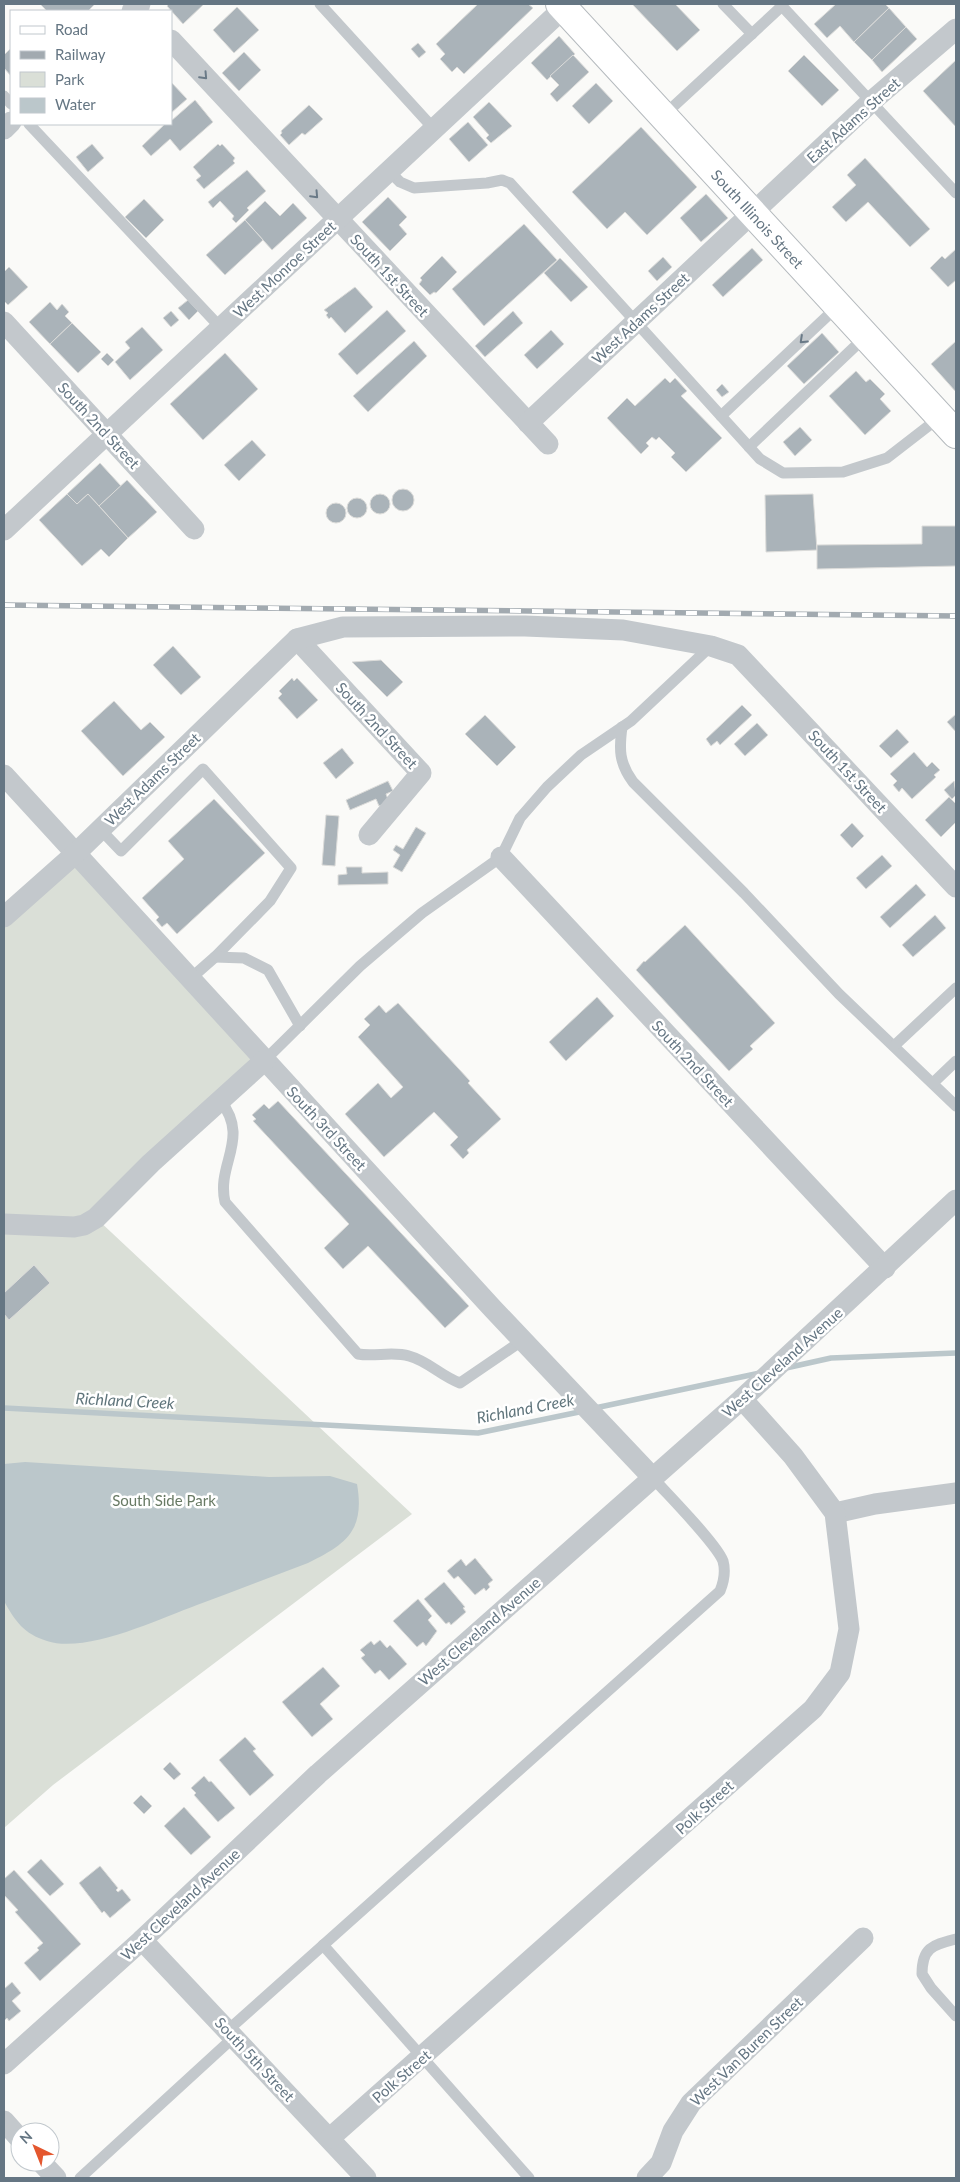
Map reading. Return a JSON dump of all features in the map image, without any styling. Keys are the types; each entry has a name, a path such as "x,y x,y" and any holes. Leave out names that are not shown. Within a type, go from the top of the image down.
{"main road":[{"name":"South Illinois Street","path":"564,5 663,116 951,427"}],"street":[{"name":"West Monroe Street","path":"4,530 434,129 564,5"},
{"name":"East Adams Street","path":"753,213 872,102 956,29"},
{"name":"South 1st Street","path":"172,41 548,444"},
{"name":"West Adams Street","path":"528,423 753,213"},
{"name":"South 2nd Street","path":"4,322 194,529"},
{"path":"297,639 343,627 525,626 623,630 711,646"},
{"name":"West Adams Street","path":"4,917 76,853 297,639"},
{"name":"South 2nd Street","path":"297,639 421,773 370,835"},
{"name":"South 1st Street","path":"711,646 738,655 956,887"},
{"name":"South 3rd Street","path":"4,775 523,1340 653,1478"},
{"name":"South 2nd Street","path":"501,857 885,1268"},
{"path":"5,1224 74,1227 84,1225 96,1218 151,1163 265,1060"},
{"name":"West Cleveland Avenue","path":"4,2064 142,1940 318,1774 812,1336 956,1200"},
{"name":"Polk Street","path":"330,2138 755,1761 819,1702 840,1672 849,1629 835,1513 745,1396"},
{"path":"835,1513 875,1504 956,1493"},
{"name":"West Van Buren Street","path":"647,2178 660,2163 673,2131 691,2103 863,1938"},
{"name":"South 5th Street","path":"142,1940 366,2178"}],"lane":[{"path":"320,4 434,129"},
{"path":"723,4 752,34"},
{"path":"663,116 781,5 956,193"},
{"path":"30,125 220,328"},
{"path":"389,171 400,182 414,188 487,183 502,180 510,183 760,459 783,473 842,472 887,458 951,427"},
{"path":"721,416 838,306"},
{"path":"749,447 866,336"},
{"path":"265,1060 360,966 422,913 501,857 520,818 547,787 581,755 622,728 711,646"},
{"path":"622,728 619,751 621,764 633,782 744,893 839,994 956,1106"},
{"path":"100,829 121,851 203,769 291,868 270,901 215,957 190,979"},
{"path":"215,957 244,958 268,970 300,1026"},
{"path":"894,1046 956,988"},
{"path":"933,1083 956,1061"},
{"path":"220,1100 230,1113 234,1134 222,1192 225,1202 358,1354 406,1355 419,1359 447,1378 460,1383 523,1340"},
{"path":"80,2178 323,1945 720,1591 725,1579 722,1560 706,1538 653,1478"},
{"path":"956,1939 932,1946 926,1952 922,1974 931,1988 956,2016"},
{"path":"323,1945 529,2178"}],"green space":[{"name":"South Side Park","path":"70,857 265,1060 96,1218 412,1514 53,1785 4,1828 4,918"}],"water":[{"path":"25,1462 269,1477 330,1476 357,1484 358,1513 350,1534 343,1542 308,1563 122,1633 82,1643 63,1644 47,1641 26,1631 16,1621 4,1601 4,1464"}],"building":[{"path":"40,4 94,5 89,10 46,10"},
{"path":"169,4 204,4 183,24 167,6"},
{"path":"478,4 528,4 533,8 464,74 457,67 452,72 440,59 445,54 436,44"},
{"path":"632,4 675,4 700,30 677,51"},
{"path":"836,4 885,4 889,8 854,42 840,26 827,38 814,24"},
{"path":"237,7 259,30 234,53 213,30"},
{"path":"889,8 906,27 872,60 854,42"},
{"path":"906,27 917,39 882,72 872,60"},
{"path":"559,36 575,54 547,80 531,63"},
{"path":"418,43 426,52 419,58 411,49"},
{"path":"10,49 10,75 4,68 4,55"},
{"path":"244,52 261,70 239,91 222,73"},
{"path":"573,55 589,72 557,102 550,94 559,85 550,76"},
{"path":"804,55 839,90 822,106 788,71"},
{"path":"956,60 956,127 923,91"},
{"path":"172,83 187,99 172,112"},
{"path":"596,83 613,101 589,124 572,106"},
{"path":"195,100 213,122 180,151 170,139 151,156 142,146 164,125 172,125 172,120"},
{"path":"489,102 512,126 491,143 486,138 489,135 473,117"},
{"path":"309,105 323,119 305,135 302,133 289,145 280,135 281,131"},
{"path":"468,122 488,145 469,162 449,139"},
{"path":"641,127 697,187 647,235 625,212 607,229 572,192"},
{"path":"92,144 104,158 88,172 76,157"},
{"path":"218,144 220,146 222,144 235,158 233,161 235,163 204,189 196,180 201,176 193,167"},
{"path":"865,158 930,229 910,247 868,202 846,222 832,207 856,185 847,175"},
{"path":"247,170 266,191 247,208 249,210 236,223 232,219 234,216 220,201 213,208 208,202"},
{"path":"706,194 728,218 701,242 680,218"},
{"path":"388,197 407,217 399,225 407,234 390,251 362,222"},
{"path":"144,199 164,220 146,238 125,217"},
{"path":"265,201 280,216 293,203 307,218 272,250 245,220"},
{"path":"245,220 263,240 225,275 206,255"},
{"path":"524,224 557,260 484,326 452,289"},
{"path":"752,248 763,260 723,297 712,285"},
{"path":"956,249 956,280 948,287 930,268 942,256 945,259"},
{"path":"442,256 457,272 436,293 434,292 430,295 419,284 422,280 420,278"},
{"path":"663,257 672,267 657,281 648,271"},
{"path":"560,258 588,287 571,302 544,273"},
{"path":"9,267 28,287 8,305 4,301 4,272"},
{"path":"355,287 373,307 345,333 331,317 329,319 326,315 328,313 324,310"},
{"path":"188,300 198,311 189,320 178,308"},
{"path":"50,302 57,310 62,304 69,312 65,316 72,323 50,344 29,322"},
{"path":"387,310 406,331 357,375 338,354"},
{"path":"171,311 179,320 171,327 163,318"},
{"path":"513,311 523,323 485,357 475,346"},
{"path":"72,323 101,352 78,373 50,344"},
{"path":"142,327 163,350 130,380 115,362 130,348 125,342"},
{"path":"551,330 564,344 537,369 524,355"},
{"path":"822,333 839,352 804,384 787,366"},
{"path":"414,341 427,356 368,412 353,396"},
{"path":"956,341 956,392 931,364"},
{"path":"107,353 114,360 108,366 101,359"},
{"path":"225,353 258,389 203,440 170,404"},
{"path":"856,371 866,382 870,379 885,394 880,399 891,411 865,435 829,396"},
{"path":"665,378 670,383 675,378 687,391 681,396 722,438 686,472 671,457 675,453 659,437 656,440 652,437 646,443 649,446 641,454 607,418 627,398 635,406"},
{"path":"722,384 729,392 722,397 716,390"},
{"path":"800,427 812,440 795,456 783,442"},
{"path":"252,440 266,455 239,481 224,465"},
{"path":"100,463 121,486 99,506 88,494 77,504 67,494"},
{"path":"127,480 157,512 128,538 99,506"},
{"path":"403,489 413,496 414,500 407,510 403,511 393,504 392,500 399,490"},
{"path":"67,494 77,504 88,494 128,538 109,557 101,549 82,566 39,520"},
{"path":"376,494 384,494 390,500 390,508 384,514 376,514 370,508 370,500"},
{"path":"813,494 817,550 766,552 765,495"},
{"path":"353,498 361,498 367,504 367,512 361,518 353,518 347,512 347,504"},
{"path":"332,503 340,503 346,509 346,517 340,523 332,523 326,517 326,509"},
{"path":"922,526 956,526 956,566 817,569 817,545 922,544"},
{"path":"173,646 201,677 181,695 153,665"},
{"path":"381,660 403,682 387,697 352,662"},
{"path":"292,678 294,681 297,678 318,700 297,719 278,698 282,694 279,691"},
{"path":"114,701 141,730 150,722 165,737 123,776 81,731"},
{"path":"742,705 752,715 720,745 717,741 711,746 706,739"},
{"path":"956,714 956,732 947,722"},
{"path":"485,715 516,747 497,766 465,734"},
{"path":"757,723 768,735 745,756 734,744"},
{"path":"897,729 909,742 891,758 879,746"},
{"path":"342,748 354,763 336,779 323,763"},
{"path":"914,752 927,767 932,762 940,770 934,775 936,777 912,799 902,788 899,792 893,785 897,781 890,774"},
{"path":"388,781 393,791 386,794 389,802 379,806 376,799 350,810 346,800"},
{"path":"954,781 956,795 952,799 944,790"},
{"path":"949,797 956,804 956,822 941,837 925,820"},
{"path":"214,799 265,853 177,934 167,923 162,927 156,920 159,917 142,898 184,859 168,841"},
{"path":"326,815 339,816 335,866 322,865"},
{"path":"852,823 864,836 852,848 840,835"},
{"path":"416,827 426,833 402,872 393,867 400,855 393,850 396,845 403,849"},
{"path":"882,855 892,866 866,889 856,878"},
{"path":"346,867 362,867 362,873 388,872 388,884 338,885 338,875 347,874"},
{"path":"916,884 926,895 890,928 880,917"},
{"path":"935,915 946,928 913,957 902,945"},
{"path":"685,925 775,1023 750,1046 753,1049 729,1071 636,970"},
{"path":"597,997 614,1016 566,1061 549,1042"},
{"path":"398,1003 470,1081 468,1083 501,1119 467,1150 469,1153 463,1159 450,1145 458,1137 434,1112 384,1157 345,1114 378,1083 391,1098 403,1087 358,1037 370,1025 364,1019 379,1005 386,1013"},
{"path":"278,1101 469,1306 445,1328 368,1246 343,1269 324,1248 349,1224 253,1121 256,1119 252,1115 264,1104 269,1109"},
{"path":"34,1265 50,1283 9,1320 4,1314 4,1293"},
{"path":"475,1558 493,1580 488,1584 490,1587 486,1591 484,1588 475,1595 458,1576 454,1579 447,1571 461,1559 466,1566"},
{"path":"444,1582 465,1607 463,1608 466,1612 451,1625 449,1622 446,1624 424,1599"},
{"path":"418,1599 432,1616 428,1620 437,1631 426,1646 423,1642 417,1647 393,1621"},
{"path":"380,1640 387,1648 390,1645 407,1664 389,1680 380,1670 375,1674 361,1658 365,1655 360,1650 371,1641 374,1645"},
{"path":"323,1667 340,1686 320,1704 333,1719 312,1737 282,1702"},
{"path":"245,1737 256,1749 253,1751 274,1775 250,1796 219,1760"},
{"path":"170,1762 181,1774 174,1780 163,1769"},
{"path":"204,1776 209,1782 211,1781 235,1808 218,1822 194,1795 196,1793 191,1788"},
{"path":"141,1795 152,1806 144,1814 133,1803"},
{"path":"184,1807 211,1837 191,1855 164,1826"},
{"path":"41,1859 64,1884 50,1896 27,1872"},
{"path":"100,1866 118,1888 116,1890 118,1892 122,1889 131,1900 110,1918 104,1911 102,1913 79,1883"},
{"path":"14,1870 81,1944 40,1981 24,1963 39,1950 37,1948 43,1943 15,1912 18,1910 4,1895 4,1879"},
{"path":"12,1982 21,1993 12,2001 21,2011 9,2021 7,2018 4,2021 4,1989"}],"waterway":[{"name":"Richland Creek","path":"786,1368 831,1358 956,1353"},
{"name":"Richland Creek","path":"595,1408 760,1373"},
{"name":"Richland Creek","path":"4,1408 478,1433 584,1411"}],"railway":[{"path":"4,605 956,616"}]}
